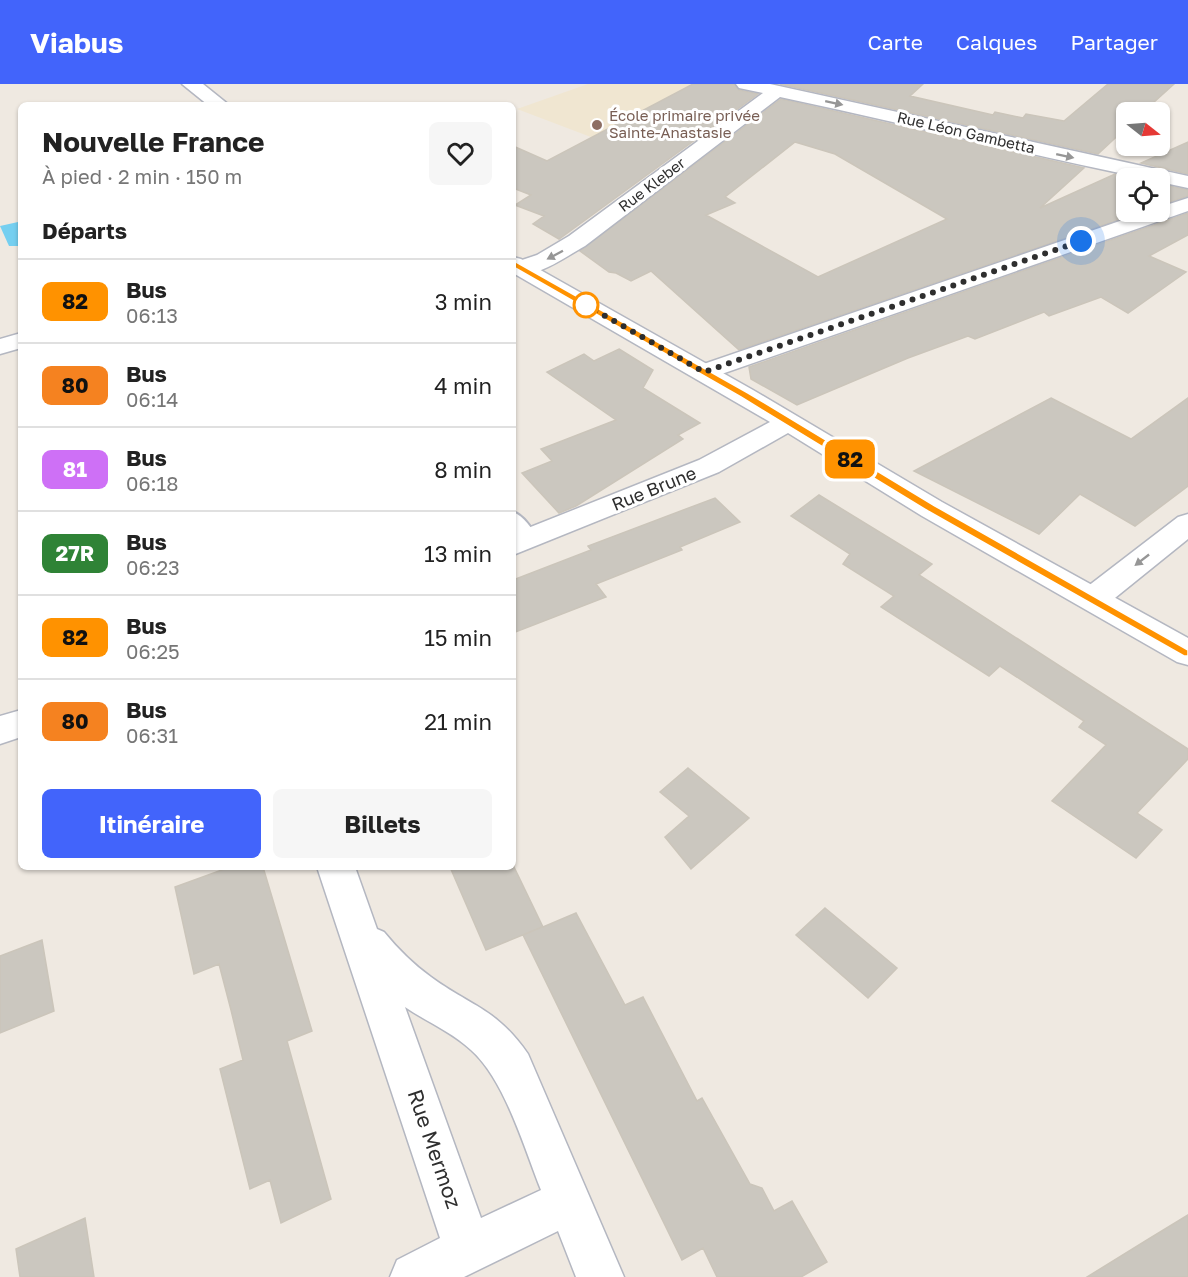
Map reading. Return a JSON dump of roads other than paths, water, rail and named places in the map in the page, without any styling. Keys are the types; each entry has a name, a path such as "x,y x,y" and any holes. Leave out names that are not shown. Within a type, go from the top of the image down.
{"street":[{"path":"191,84 216,102"},
{"name":"Rue Léon Gambetta","path":"745,84 1188,182"},
{"name":"Rue Kleber","path":"517,266 552,256 585,235 777,91"},
{"path":"704,372 1182,211"},
{"path":"517,266 744,395 932,509 1094,598 1188,653"},
{"path":"0,347 18,341"},
{"name":"Rue Brune","path":"518,534 709,466 789,422"},
{"path":"1094,598 1188,524"},
{"path":"0,730 18,724"},
{"name":"Rue Mermoz","path":"337,870 468,1249"},
{"path":"356,923 372,947 402,981 477,1025 504,1052 600,1277"},
{"path":"414,1277 569,1201"}],"water":[{"path":"18,222 18,246 9,246 0,226"}],"place":[{"name":"École primaire privée Sainte-Anastasie","path":"597,125"}]}
